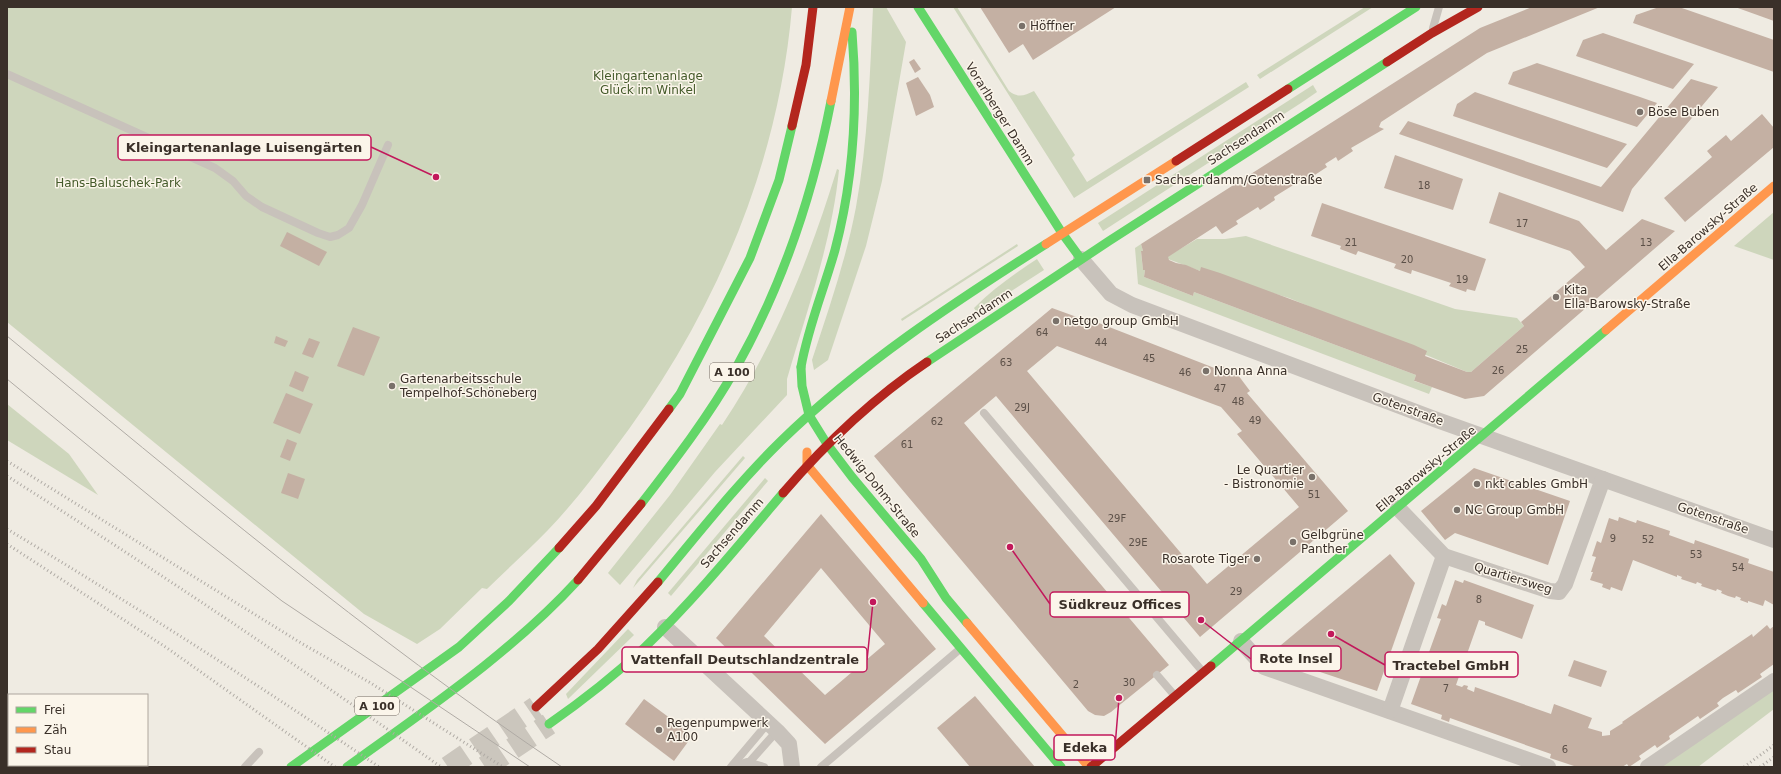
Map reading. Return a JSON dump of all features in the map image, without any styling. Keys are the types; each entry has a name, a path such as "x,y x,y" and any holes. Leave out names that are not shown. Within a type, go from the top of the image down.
{"main road":[{"name":"A 100","path":"291,767 459,647 509,601 555,553 596,506 642,448 680,394 750,258 779,180 806,64 813,7"},
{"name":"Vorarlberger Damm","path":"918,7 1062,233 1081,260"},
{"name":"Sachsendamm","path":"536,707 577,670 642,606 755,468 809,414 904,339 973,290 1416,7"},
{"name":"Sachsendamm","path":"549,724 605,682 643,649 662,624 692,599 807,465 859,413 896,382 1081,260 1432,33 1478,7"},
{"name":"A 100","path":"347,767 487,665 560,599 590,566 634,513 712,407 753,335 781,272 808,199 825,134 850,9"},
{"path":"809,429 809,414 802,386 801,367 838,238 849,182 856,66 850,9"},
{"name":"Ella-Barowsky-Straße","path":"1090,767 1176,697 1774,186"},
{"name":"Hedwig-Dohm-Straße","path":"809,414 827,444 852,477 921,559 946,598 1090,767"},
{"path":"808,444 807,465 1061,767"}],"street":[{"name":"Gotenstraße","path":"1081,260 1102,285 1121,300 1482,436 1774,540"},
{"name":"Quartiersweg","path":"1398,508 1444,556 1550,591 1559,592 1565,584 1603,479"},
{"path":"1390,711 1444,556"},
{"path":"662,624 789,744 792,767"},
{"path":"1241,641 1264,667 1548,767"},
{"path":"1648,767 1774,681"}],"lane":[{"path":"1432,33 1439,7"},
{"path":"7,74 215,168 233,182 246,196 262,207 330,237 338,235 349,228 362,205 388,145"},
{"path":"984,413 1204,673"},
{"path":"821,767 961,648"},
{"path":"1157,676 1176,697"},
{"path":"732,767 772,727"},
{"path":"745,767 772,727"},
{"path":"245,767 258,752"},
{"path":"732,767 747,762 764,767"}],"green space":[{"path":"7,7 792,7 784,68 772,127 755,186 734,242 709,297 680,351 648,402 612,452 557,521 487,589 482,588 440,629 417,644 364,614 7,322"},
{"path":"873,7 886,7 906,42 882,181 866,246 828,360 814,370 812,360 836,285 856,207 868,107"},
{"path":"953,7 957,7 1009,91 1015,95 1021,96 1034,91 1075,155 1072,158 1087,182 1246,82 1249,87 1074,198"},
{"path":"1365,7 1373,7 1260,79 1257,75"},
{"path":"1313,85 1317,92 1103,231 1098,223"},
{"path":"837,169 839,170 836,197 831,223 818,275 787,379 787,395 715,472 620,585 608,573 670,495 720,424 722,425 758,364 789,301 802,269 815,236"},
{"path":"1774,212 1774,260 1734,246"},
{"path":"1246,236 1455,309 1517,318 1524,326 1471,372 1467,372 1289,298 1200,271 1168,259 1168,256 1197,239 1225,239"},
{"path":"1017,244 1018,246 902,321 901,319"},
{"path":"1141,244 1143,251 1141,252 1143,270 1145,270 1144,277 1193,296 1194,292 1416,375 1414,381 1432,387 1429,394 1138,284 1135,248"},
{"path":"1037,259 1044,270 977,313 974,308 981,301 1020,270"},
{"path":"7,404 69,454 98,495 7,440"},
{"path":"743,456 745,458 633,588 637,580"},
{"path":"765,478 768,481 671,596 668,593"},
{"path":"628,629 634,635 568,699 566,694"},
{"path":"1774,688 1774,709 1698,767 1659,767"}],"building":[{"path":"980,7 1116,7 1033,60 1023,44 1009,53"},
{"path":"1532,7 1600,7 1487,53 1381,122 1379,127 1384,129 1351,148 1353,151 1338,161 1336,157 1325,164 1327,167 1304,182 1303,179 1274,197 1275,200 1260,210 1258,207 1236,221 1238,224 1222,234 1216,226 1168,257 1169,260 1176,263 1186,265 1200,271 1201,267 1220,273 1414,345 1427,351 1425,356 1467,372 1471,372 1524,326 1521,322 1585,267 1570,251 1489,223 1499,192 1579,221 1606,250 1642,219 1675,231 1484,396 1465,399 1414,381 1416,375 1194,292 1193,296 1144,277 1145,270 1143,270 1141,251 1143,251 1141,244 1480,28"},
{"path":"1659,7 1679,7 1774,40 1774,72 1633,23 1636,15"},
{"path":"1735,7 1774,7 1774,21"},
{"path":"1603,33 1694,64 1673,89 1576,56 1583,40"},
{"path":"914,59 921,69 915,73 909,62"},
{"path":"1537,63 1657,103 1637,127 1508,84 1513,72"},
{"path":"918,77 930,95 934,107 916,116 906,83"},
{"path":"1691,79 1718,87 1632,189 1623,212 1399,134 1408,121 1601,187"},
{"path":"1475,92 1627,144 1607,168 1453,116 1457,104"},
{"path":"1762,114 1774,128 1774,147 1685,222 1664,198 1712,157 1707,151 1726,135 1731,141"},
{"path":"1395,155 1463,179 1453,210 1384,188"},
{"path":"1322,203 1486,259 1475,291 1467,289 1466,292 1449,286 1451,283 1412,270 1411,274 1394,268 1396,264 1358,251 1356,255 1340,249 1341,246 1311,236"},
{"path":"287,232 327,252 319,266 280,246"},
{"path":"1052,308 1085,320 1086,318 1217,369 1219,365 1235,371 1250,391 1247,393 1348,511 1200,637 996,396 964,423 1169,665 1111,712 1104,716 1095,715 1088,711 874,456","holes":["1057,346 1221,407 1242,431 1237,434 1299,507 1207,584 1027,371"]},
{"path":"353,327 380,337 364,376 337,366"},
{"path":"276,336 288,341 285,347 274,343"},
{"path":"309,338 320,342 313,358 302,354"},
{"path":"295,371 309,377 303,392 289,386"},
{"path":"286,393 313,404 300,434 273,423"},
{"path":"287,439 297,443 290,461 280,457"},
{"path":"1474,468 1570,501 1548,565 1455,533 1445,540 1421,511"},
{"path":"288,473 305,479 298,499 281,493"},
{"path":"821,514 936,649 825,744 716,638","holes":["821,568 885,644 825,695 764,636"]},
{"path":"1619,517 1636,523 1637,520 1670,531 1669,535 1694,544 1695,540 1738,555 1749,559 1748,563 1774,572 1774,605 1765,600 1763,606 1748,601 1748,603 1740,600 1741,598 1736,596 1735,598 1728,596 1721,593 1722,591 1717,589 1716,591 1701,586 1702,584 1697,582 1696,584 1681,579 1682,577 1677,575 1677,577 1633,560 1622,591 1611,587 1610,590 1602,587 1603,584 1590,580 1596,557 1592,556 1597,541 1601,543 1609,518 1618,521"},
{"path":"1390,554 1415,583 1377,691 1269,655"},
{"path":"1455,580 1463,583 1464,580 1534,605 1522,639 1485,625 1485,622 1479,620 1456,685 1462,687 1464,685 1468,686 1467,689 1474,692 1475,687 1551,714 1554,704 1592,718 1588,728 1602,732 1602,736 1610,735 1610,731 1623,723 1622,722 1752,634 1753,637 1767,625 1770,629 1774,626 1774,664 1760,674 1762,677 1738,693 1736,690 1723,698 1717,703 1719,706 1700,719 1698,716 1669,736 1670,739 1657,748 1655,745 1639,756 1641,759 1629,767 1627,764 1622,767 1577,767 1550,758 1551,754 1450,718 1449,722 1441,719 1442,715 1411,704 1421,676 1417,673 1419,667 1425,654 1428,655 1441,619 1437,618 1442,604 1446,606"},
{"path":"1574,660 1607,671 1601,687 1568,676"},
{"path":"975,696 1035,767 970,767 937,728"},
{"name":"Regenpumpwerk A100","path":"644,699 693,735 674,761 625,724"},
{"path":"7,724 8,766 30,766 7,767"}],"tunnel":[{"path":"448,767 536,707"},
{"path":"485,767 549,724"}],"tram line":[{"path":"7,336 211,503 348,612 418,665 562,767"},
{"path":"7,379 186,526 282,601 530,767"}],"railway":[{"path":"7,461 301,643 369,682 503,767"},
{"path":"7,476 226,618 441,767"},
{"path":"7,529 195,645 288,705 379,767"},
{"path":"7,544 167,648 335,767"},
{"path":"1744,767 1774,745"},
{"path":"1760,767 1774,757"}],"traffic: fast":[{"path":"918,7 1062,233 1081,259"},
{"path":"1288,89 1416,7"},
{"path":"801,367 812,323 835,250 847,196 853,142 855,87 852,32"},
{"path":"927,362 1109,241 1387,62"},
{"path":"641,504 703,421 726,386 753,337 782,272 794,239 815,170 831,101"},
{"path":"669,409 680,394 750,258 779,180 792,126"},
{"path":"658,582 749,474 811,413 875,360 908,336 976,289 1046,244"},
{"path":"1211,666 1606,330"},
{"path":"801,367 802,386 809,415 827,444 852,477 921,559 946,598 967,623"},
{"path":"549,724 598,688 644,648 698,592 783,493"},
{"path":"291,767 459,647 509,601 559,548"},
{"path":"347,767 438,702 497,656 552,607 578,580"},
{"path":"923,603 1061,767"}],"traffic: slow":[{"path":"831,101 850,7"},
{"path":"1046,244 1176,161"},
{"path":"1606,330 1774,186"},
{"path":"807,452 807,465 923,603"},
{"path":"967,623 1089,767"}],"traffic: jam":[{"path":"792,126 806,65 813,7"},
{"path":"1387,62 1432,33 1478,7"},
{"path":"1176,161 1288,89"},
{"path":"783,493 833,439 850,423 887,391 927,362"},
{"path":"559,548 596,506 669,409"},
{"path":"578,580 641,504"},
{"path":"536,707 598,649 658,582"},
{"path":"1091,767 1211,666"}],"place":[{"name":"Höffner","path":"1022,26"},
{"name":"Böse Buben","path":"1640,112"},
{"name":"Kleingartenanlage Luisengärten","path":"436,177"},
{"name":"Sachsendamm/Gotenstraße","path":"1147,180"},
{"name":"Kita Ella-Barowsky-Straße","path":"1556,297"},
{"name":"netgo group GmbH","path":"1056,321"},
{"name":"Nonna Anna","path":"1206,371"},
{"name":"Gartenarbeitsschule Tempelhof-Schöneberg","path":"392,386"},
{"name":"Le Quartier - Bistronomie","path":"1312,477"},
{"name":"nkt cables GmbH","path":"1477,484"},
{"name":"NC Group GmbH","path":"1457,510"},
{"name":"Gelbgrüne Panther","path":"1293,542"},
{"name":"Südkreuz Offices","path":"1010,547"},
{"name":"Rosarote Tiger","path":"1257,559"},
{"name":"Vattenfall Deutschlandzentrale","path":"873,602"},
{"name":"Rote Insel","path":"1201,620"},
{"name":"Tractebel GmbH","path":"1331,634"},
{"name":"Edeka","path":"1119,698"},
{"name":"Regenpumpwerk A100","path":"659,730"}],"park label":[{"name":"Kleingartenanlage Glück im Winkel","path":"648,83"},
{"name":"Hans-Baluschek-Park","path":"118,183"}]}
